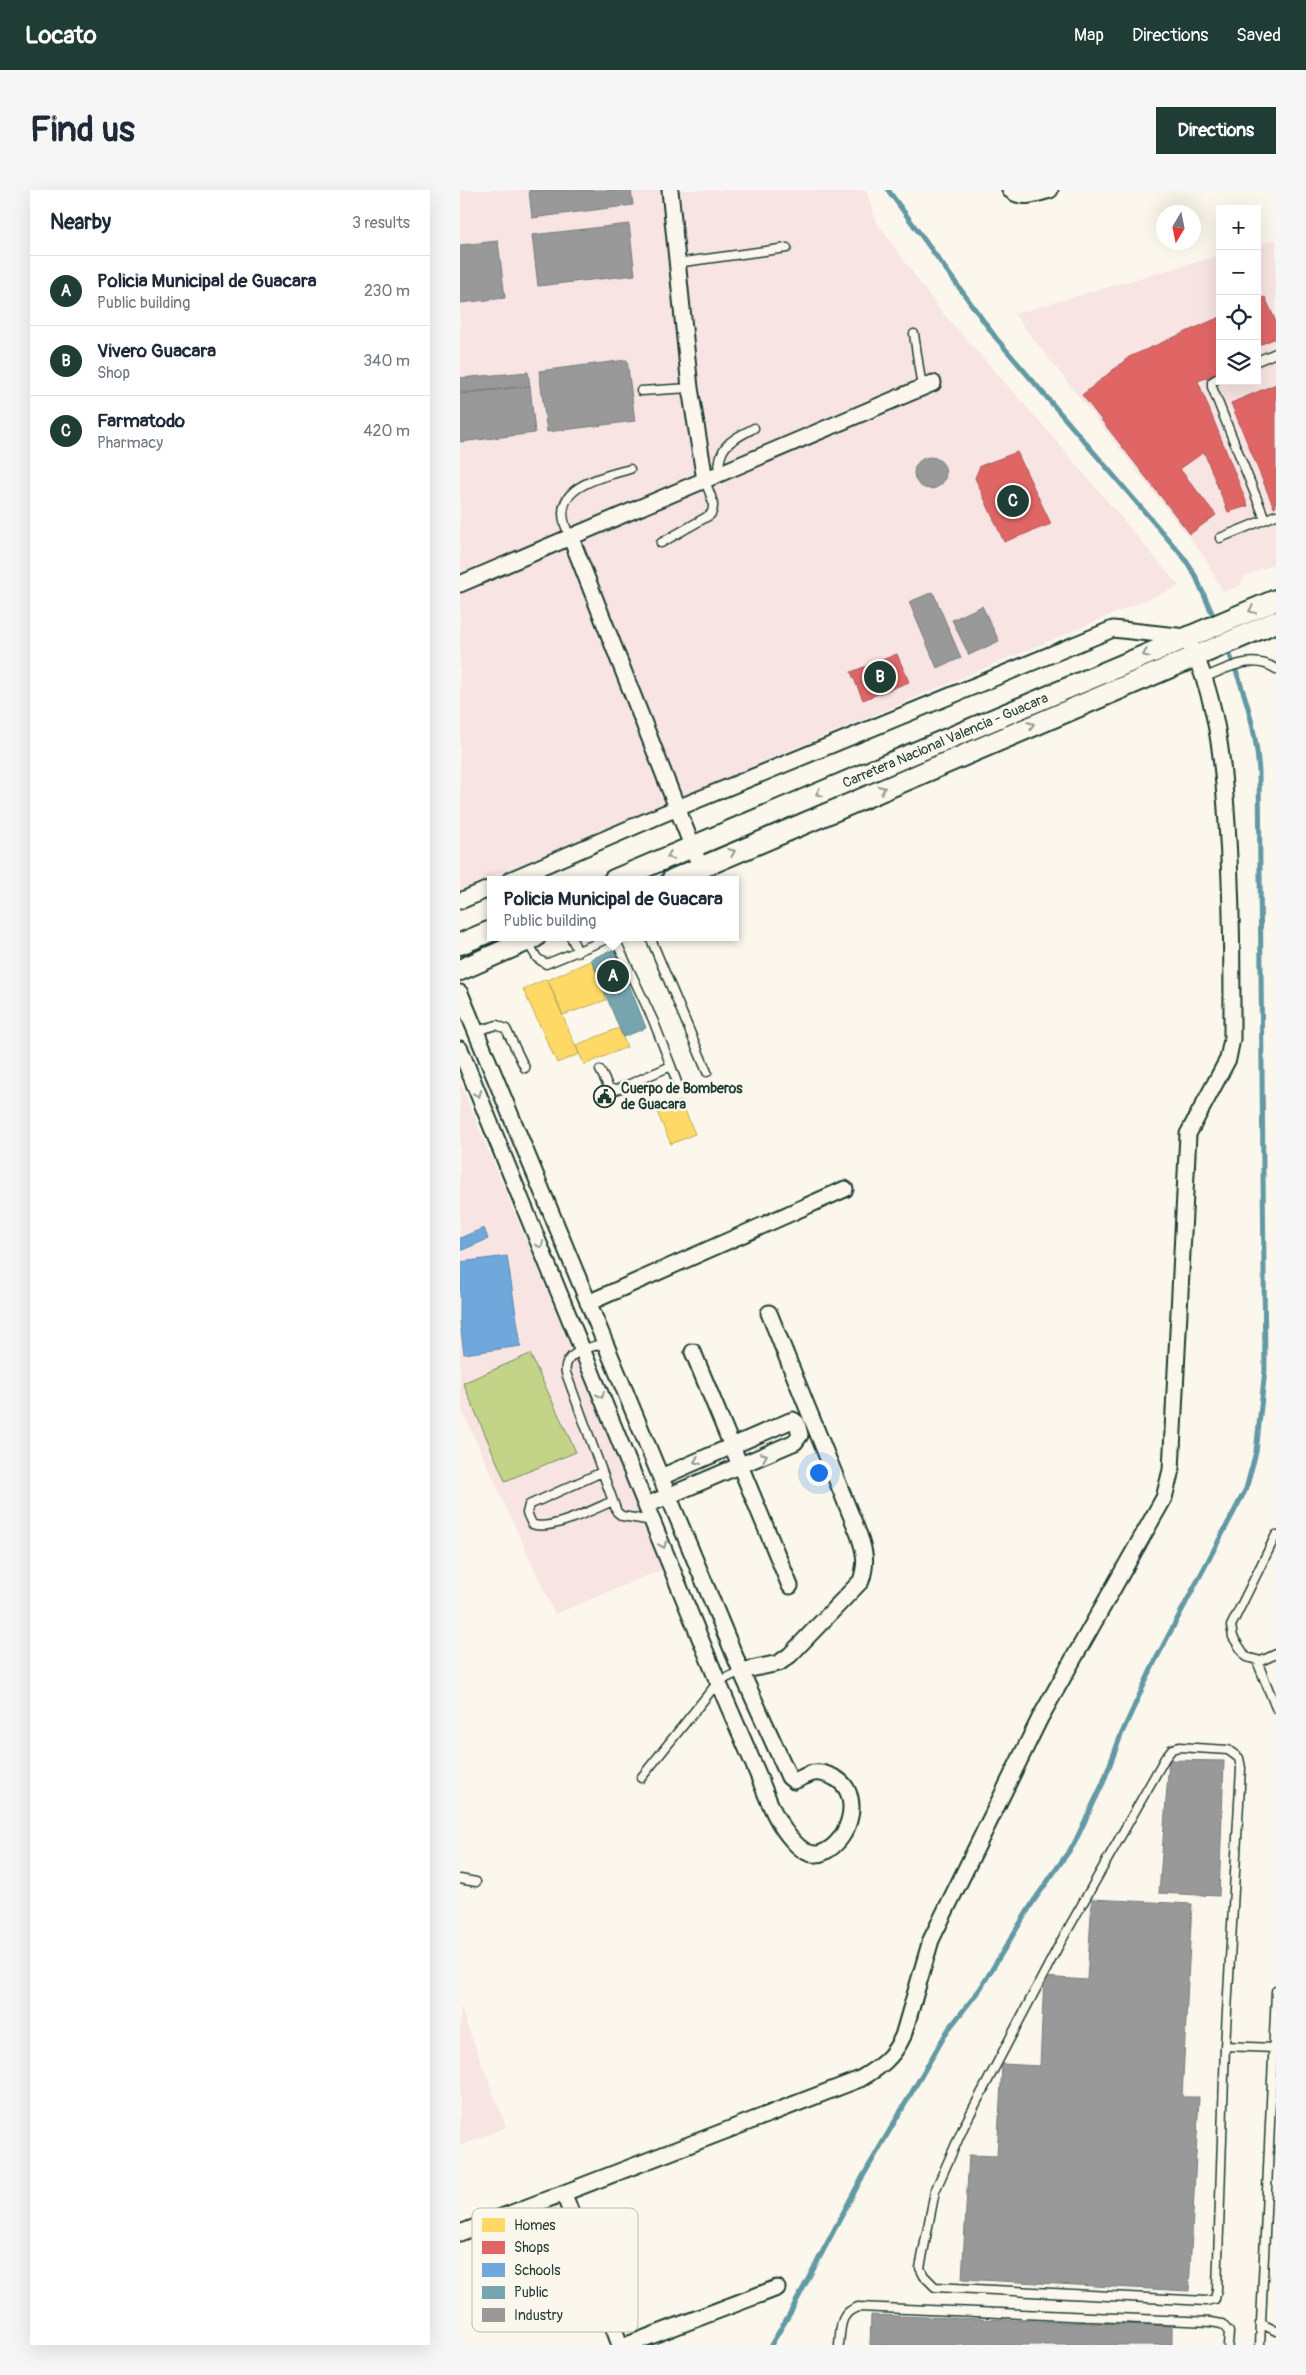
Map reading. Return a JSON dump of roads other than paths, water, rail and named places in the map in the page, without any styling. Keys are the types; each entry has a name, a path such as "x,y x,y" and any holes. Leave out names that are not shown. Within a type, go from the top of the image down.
{"main road":[{"name":"Carretera Nacional Valencia - Guacara","path":"624,876 1276,600"},
{"name":"Carretera Nacional Valencia - Guacara","path":"680,876 1276,622"},
{"path":"460,944 487,932"},
{"path":"460,970 523,941"}],"street":[{"path":"670,190 690,388 712,478"},
{"path":"1010,191 1029,196 1050,190"},
{"path":"460,584 927,386"},
{"path":"571,538 700,866"},
{"path":"519,876 678,807 1113,629 1186,637 1205,652 1203,678 1222,753 1232,900 1231,1050 1188,1134 1171,1470 1164,1498 1040,1718 931,1940 903,2036 896,2051 884,2064 860,2079 527,2208"},
{"path":"460,901 487,889"},
{"path":"460,993 741,1671 791,1780 814,1773 826,1774 839,1780 848,1791 851,1799 850,1818 841,1836 825,1852 815,1855 805,1852 794,1843 777,1819 718,1682 460,1049"},
{"path":"588,1303 845,1189"},
{"path":"741,1671 784,1659 861,1581 865,1568 865,1552 859,1535 769,1313"},
{"path":"693,1352 790,1586"},
{"path":"647,1505 795,1442 800,1435 797,1423 793,1420 661,1476"},
{"path":"564,2194 569,2208"},
{"path":"460,2233 472,2228"},
{"path":"627,2345 777,2288"},
{"path":"615,2332 620,2345"}],"lane":[{"path":"676,263 787,248"},
{"path":"914,334 927,386"},
{"path":"1261,359 1276,353"},
{"path":"1216,380 1212,382 1212,387 1265,520"},
{"path":"641,391 690,388"},
{"path":"661,543 710,515 714,505 712,478 720,453 734,439 754,428"},
{"path":"571,538 564,525 563,508 571,493 586,482 630,469"},
{"path":"1220,538 1276,515"},
{"path":"1203,678 1244,662 1258,662 1276,669"},
{"path":"530,941 537,958 546,964 604,941"},
{"path":"572,941 578,952"},
{"path":"615,941 653,1020 679,1088"},
{"path":"652,941 707,1072"},
{"path":"476,1031 497,1025 506,1029 525,1068"},
{"path":"600,1070 609,1088 616,1090 671,1066"},
{"path":"604,1343 583,1350 568,1359 564,1366 617,1512 622,1516 654,1522"},
{"path":"602,1472 530,1505 527,1513 532,1524 539,1527 554,1524 613,1502"},
{"path":"1276,1535 1231,1626 1233,1637 1239,1650 1246,1658 1257,1661 1276,1654"},
{"path":"1257,1661 1276,1708"},
{"path":"641,1778 718,1682 741,1671"},
{"path":"1179,1747 1228,1750 1239,1758 1241,1768 1225,2046 1217,2290 1215,2298 1206,2301 935,2287 924,2276 920,2268 935,2191 964,2126 1059,1945 1165,1758 1172,1749 1179,1747"},
{"path":"460,1878 476,1882"},
{"path":"1260,2345 1274,2084 1276,1991"},
{"path":"1225,2046 1274,2048"},
{"path":"1269,2159 1276,2164"},
{"path":"839,2345 842,2318 848,2310 858,2307 1211,2322 1222,2324 1229,2332 1228,2345"},
{"path":"1260,2324 1276,2331"}],"waterway":[{"path":"888,190 996,338 1185,559 1196,577 1216,622"},
{"path":"771,2345 859,2183 948,2030 980,1989 1033,1902 1074,1844 1103,1783 1121,1735 1155,1661 1246,1489 1256,1452 1265,1370 1259,772 1255,739 1248,708 1227,648"}],"place":[{"name":"Farmatodo","path":"1013,501"},
{"name":"Vivero Guacara","path":"880,677"},
{"name":"Policia Municipal de Guacara","path":"613,976"},
{"name":"Cuerpo de Bomberos de Guacara","path":"605,1096"}]}
